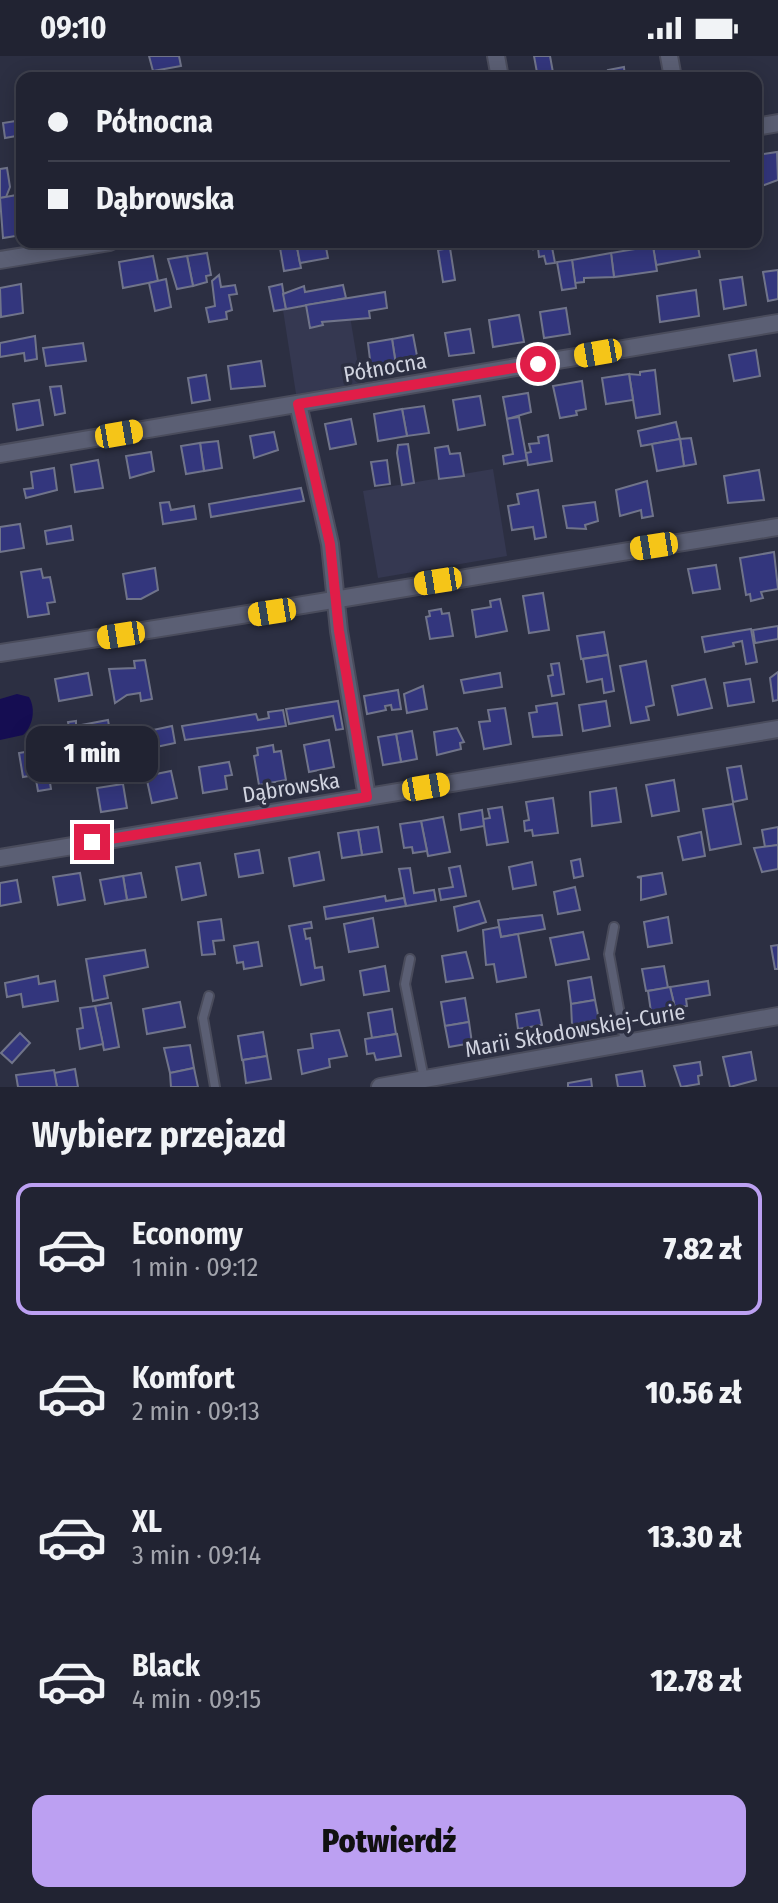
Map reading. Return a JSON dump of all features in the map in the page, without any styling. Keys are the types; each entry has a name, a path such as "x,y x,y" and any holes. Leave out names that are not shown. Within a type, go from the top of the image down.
{"street":[{"path":"0,260 73,248"},
{"name":"Północna","path":"0,454 778,323"},
{"path":"298,404 330,544 367,797"},
{"path":"0,653 302,608 337,599 778,527"},
{"name":"Dąbrowska","path":"0,858 778,729"},
{"name":"Marii Skłodowskiej-Curie","path":"380,1087 778,1016"}],"lane":[{"path":"614,927 609,954 625,1042"},
{"path":"410,959 405,984 424,1080"},
{"path":"209,996 203,1018 215,1087"}],"shaded area":[{"path":"347,298 361,383 296,394 283,310"},
{"path":"493,469 507,556 378,578 363,491"},
{"path":"17,694 29,697 33,712 31,722 23,735 0,740 0,699"}],"building":[{"path":"149,56 179,56 181,66 153,71"},
{"path":"534,56 550,56 553,72 537,72"},
{"path":"624,67 624,72 608,72"},
{"path":"16,121 16,136 5,138 3,123"},
{"path":"777,152 778,180 762,186 762,154"},
{"path":"7,168 10,187 6,197 0,198 0,169"},
{"path":"16,195 16,236 3,238 0,198"},
{"path":"280,248 297,248 301,268 284,271"},
{"path":"297,248 326,248 328,258 300,263"},
{"path":"450,248 455,280 443,282 438,250"},
{"path":"538,248 552,248 555,263 546,264 544,256 539,257"},
{"path":"653,248 698,248 700,257 656,265"},
{"path":"653,248 657,271 614,277 611,253"},
{"path":"207,253 211,275 206,276 207,282 193,286 187,256"},
{"path":"611,253 614,277 584,278 584,282 575,283 572,260"},
{"path":"153,256 158,281 123,288 119,262"},
{"path":"187,256 193,286 177,289 168,259"},
{"path":"572,260 576,288 562,290 557,262"},
{"path":"778,270 778,299 768,301 763,272"},
{"path":"219,275 221,287 235,285 237,294 229,295 232,310 226,312 227,319 209,322 206,308 215,306 212,281"},
{"path":"742,277 746,305 724,309 720,280"},
{"path":"166,279 171,307 155,311 149,283"},
{"path":"21,284 23,313 1,317 0,288"},
{"path":"282,284 286,309 274,311 269,287"},
{"path":"343,285 346,298 286,309 283,294 304,286 305,292"},
{"path":"696,290 699,316 660,322 657,296"},
{"path":"385,292 387,308 369,311 370,318 322,322 323,325 310,328 306,305"},
{"path":"566,308 570,334 544,338 540,312"},
{"path":"519,315 524,342 493,347 489,320"},
{"path":"470,329 474,353 449,356 445,333"},
{"path":"413,335 418,361 396,365 392,339"},
{"path":"35,336 37,359 25,361 24,353 0,357 0,343"},
{"path":"392,339 396,365 371,368 368,343"},
{"path":"83,343 86,361 46,366 43,348"},
{"path":"756,350 760,376 734,381 729,355"},
{"path":"261,361 265,386 231,389 228,366"},
{"path":"655,370 660,414 636,418 629,374 640,375 640,372"},
{"path":"629,374 633,400 606,404 602,378"},
{"path":"206,375 210,400 192,403 188,378"},
{"path":"582,381 586,409 576,411 577,415 560,418 553,386"},
{"path":"61,386 65,413 55,415 50,387"},
{"path":"528,393 531,412 507,419 503,397"},
{"path":"480,396 485,425 458,430 453,400"},
{"path":"39,400 43,425 17,430 13,404"},
{"path":"424,406 429,433 407,436 402,409"},
{"path":"402,409 407,436 378,441 374,414"},
{"path":"519,417 527,460 504,464 503,456 513,454 507,419"},
{"path":"351,419 356,444 330,449 325,424"},
{"path":"676,422 680,439 641,446 638,431"},
{"path":"274,432 278,450 254,458 250,436"},
{"path":"548,435 552,461 528,465 526,453 531,452 529,444 539,443 538,437"},
{"path":"691,438 696,464 684,466 680,439"},
{"path":"680,439 684,466 657,471 652,444"},
{"path":"218,441 222,468 204,471 200,443"},
{"path":"200,443 204,471 186,474 181,446"},
{"path":"408,444 414,483 402,485 398,445"},
{"path":"448,446 450,454 460,453 464,476 439,479 435,448"},
{"path":"151,452 154,471 130,478 126,456"},
{"path":"98,460 103,488 75,492 71,465"},
{"path":"387,460 390,484 375,486 371,462"},
{"path":"54,468 57,490 26,498 24,489 33,488 31,472"},
{"path":"759,470 764,500 728,503 724,476"},
{"path":"647,481 653,516 642,518 641,510 620,516 616,490"},
{"path":"301,488 304,501 211,517 209,504"},
{"path":"538,490 546,537 535,539 533,527 512,530 508,506 519,504 517,494"},
{"path":"169,502 171,510 194,506 196,519 163,524 160,503"},
{"path":"595,502 598,521 585,525 586,529 567,528 563,506"},
{"path":"20,524 24,548 0,552 0,527"},
{"path":"71,526 73,540 47,544 45,531"},
{"path":"774,552 778,589 761,592 763,598 751,601 750,594 746,595 740,558"},
{"path":"716,565 720,589 693,593 688,569"},
{"path":"155,568 158,590 141,599 127,599 123,574"},
{"path":"41,569 43,578 50,577 55,602 47,603 49,614 28,617 21,572"},
{"path":"543,593 549,630 529,633 523,596"},
{"path":"500,599 507,631 476,637 472,610 491,607 490,601"},
{"path":"441,609 442,614 449,613 453,636 430,639 426,617 430,616 429,611"},
{"path":"778,626 778,639 755,643 753,630"},
{"path":"751,629 757,662 746,664 742,641 733,643 734,646 705,652 702,637"},
{"path":"604,632 608,655 581,659 577,636"},
{"path":"608,655 614,691 604,693 602,679 587,682 583,659"},
{"path":"145,660 152,699 141,701 140,693 127,695 115,703 109,669 135,668 134,661"},
{"path":"646,661 654,705 646,707 649,720 631,723 620,666"},
{"path":"559,663 564,694 552,696 548,676 553,675 551,664"},
{"path":"778,672 778,700 773,701 770,678"},
{"path":"88,673 92,695 59,701 55,679"},
{"path":"500,673 502,687 464,693 461,680"},
{"path":"705,679 712,708 678,715 672,686"},
{"path":"750,679 754,702 728,706 724,683"},
{"path":"423,686 427,709 407,713 404,694"},
{"path":"398,690 401,709 392,710 391,705 385,706 386,710 367,714 364,696"},
{"path":"338,701 343,729 336,730 333,716 289,724 286,709"},
{"path":"606,701 610,726 583,731 579,705"},
{"path":"557,703 562,735 533,737 529,713 537,712 536,706"},
{"path":"505,708 511,744 484,749 479,722 490,721 488,710"},
{"path":"283,710 286,726 185,740 182,726 256,714 258,720 269,718 268,712"},
{"path":"108,720 111,737 55,747 52,730 69,727 68,722 76,721 76,726"},
{"path":"172,726 175,743 156,747 153,730"},
{"path":"457,728 464,742 460,743 461,749 437,755 434,732"},
{"path":"412,731 417,759 401,762 396,734"},
{"path":"396,734 401,762 383,765 378,737"},
{"path":"111,737 113,749 90,753 89,741"},
{"path":"329,740 334,767 309,772 304,745"},
{"path":"78,743 80,755 66,757 68,765 58,767 55,747"},
{"path":"273,745 274,752 281,751 286,780 259,785 254,756 258,755 257,748"},
{"path":"55,747 57,762 47,764 51,789 38,791 31,751"},
{"path":"31,751 35,775 23,777 19,753"},
{"path":"229,762 232,775 225,776 227,789 203,793 199,767"},
{"path":"741,766 747,799 733,802 727,768"},
{"path":"171,771 177,798 152,803 146,776"},
{"path":"674,780 679,811 652,816 646,785"},
{"path":"123,784 127,808 101,812 97,788"},
{"path":"616,788 621,822 592,826 590,792"},
{"path":"553,798 558,833 533,836 532,830 525,831 524,821 529,820 526,802"},
{"path":"733,804 741,844 710,850 703,809"},
{"path":"502,807 508,842 487,845 483,819 490,818 488,809"},
{"path":"482,810 484,826 461,830 459,814"},
{"path":"443,817 450,852 428,856 421,821"},
{"path":"421,821 427,851 413,853 412,847 404,848 400,824"},
{"path":"378,827 382,852 362,855 358,830"},
{"path":"778,827 778,845 765,847 762,830"},
{"path":"358,830 362,855 342,858 338,833"},
{"path":"701,832 705,856 683,860 678,837"},
{"path":"778,845 778,869 762,872 754,848"},
{"path":"259,850 263,873 239,877 235,854"},
{"path":"319,852 324,880 294,886 289,858"},
{"path":"580,859 583,876 574,878 571,861"},
{"path":"532,862 536,885 513,889 509,867"},
{"path":"200,863 206,895 182,900 176,867"},
{"path":"460,866 466,896 441,900 439,889 453,887 449,868"},
{"path":"410,868 414,893 434,890 436,901 406,906 399,869"},
{"path":"80,873 85,900 58,905 53,877"},
{"path":"141,873 146,897 127,900 123,876"},
{"path":"662,873 666,894 641,900 641,878 637,877"},
{"path":"123,876 127,900 105,904 100,880"},
{"path":"17,880 21,902 0,906 0,883"},
{"path":"575,887 580,910 558,914 554,892"},
{"path":"385,896 386,901 404,898 406,906 326,919 324,907"},
{"path":"479,901 486,922 458,931 454,907"},
{"path":"542,915 545,929 501,937 498,920"},
{"path":"668,917 672,943 648,947 644,922"},
{"path":"373,918 378,947 349,952 344,924"},
{"path":"221,919 224,940 213,941 215,954 202,955 198,922"},
{"path":"311,922 312,928 304,929 306,939 310,938 315,968 322,967 324,980 301,985 289,926"},
{"path":"499,927 501,937 518,934 526,977 497,982 494,964 486,965 483,930"},
{"path":"583,932 589,959 556,965 550,938"},
{"path":"258,942 262,966 244,969 243,962 237,963 234,946"},
{"path":"778,945 778,969 775,969 771,946"},
{"path":"145,950 148,967 104,976 108,998 93,1001 86,959"},
{"path":"466,952 473,978 446,982 442,956"},
{"path":"385,966 389,991 364,995 360,971"},
{"path":"664,966 668,988 646,991 642,969"},
{"path":"38,976 39,984 55,981 58,1001 23,1007 21,994 7,997 5,983"},
{"path":"591,977 595,1000 571,1004 568,981"},
{"path":"708,981 710,995 686,999 687,1006 675,1008 670,987"},
{"path":"670,987 675,1008 651,1012 648,991"},
{"path":"465,998 469,1022 445,1026 441,1002"},
{"path":"595,1000 599,1020 572,1025 571,1004"},
{"path":"180,1002 185,1027 147,1034 143,1009"},
{"path":"111,1003 119,1047 104,1050 95,1006"},
{"path":"95,1006 103,1044 80,1049 77,1029 83,1028 80,1008"},
{"path":"392,1009 396,1034 372,1038 368,1013"},
{"path":"539,1010 542,1025 518,1029 516,1014"},
{"path":"469,1022 472,1043 449,1047 445,1026"},
{"path":"339,1030 347,1056 329,1059 330,1067 302,1074 298,1050 313,1048 311,1034"},
{"path":"263,1032 267,1056 242,1060 238,1036"},
{"path":"20,1033 30,1043 12,1063 1,1053"},
{"path":"397,1034 401,1056 376,1060 374,1053 367,1054 365,1039"},
{"path":"190,1045 194,1068 170,1073 164,1048"},
{"path":"751,1052 756,1080 730,1087 723,1057"},
{"path":"267,1056 271,1079 246,1083 243,1060"},
{"path":"700,1062 702,1075 698,1076 699,1084 681,1087 674,1066"},
{"path":"194,1068 198,1087 171,1087 170,1073"},
{"path":"75,1069 78,1087 57,1087 54,1073"},
{"path":"54,1070 57,1087 18,1087 16,1075"},
{"path":"642,1071 645,1087 618,1087 616,1075"},
{"path":"591,1079 592,1087 568,1087 568,1083"}],"route":[{"path":"92,842 367,797 339,631 330,544 298,404 538,364"}]}
